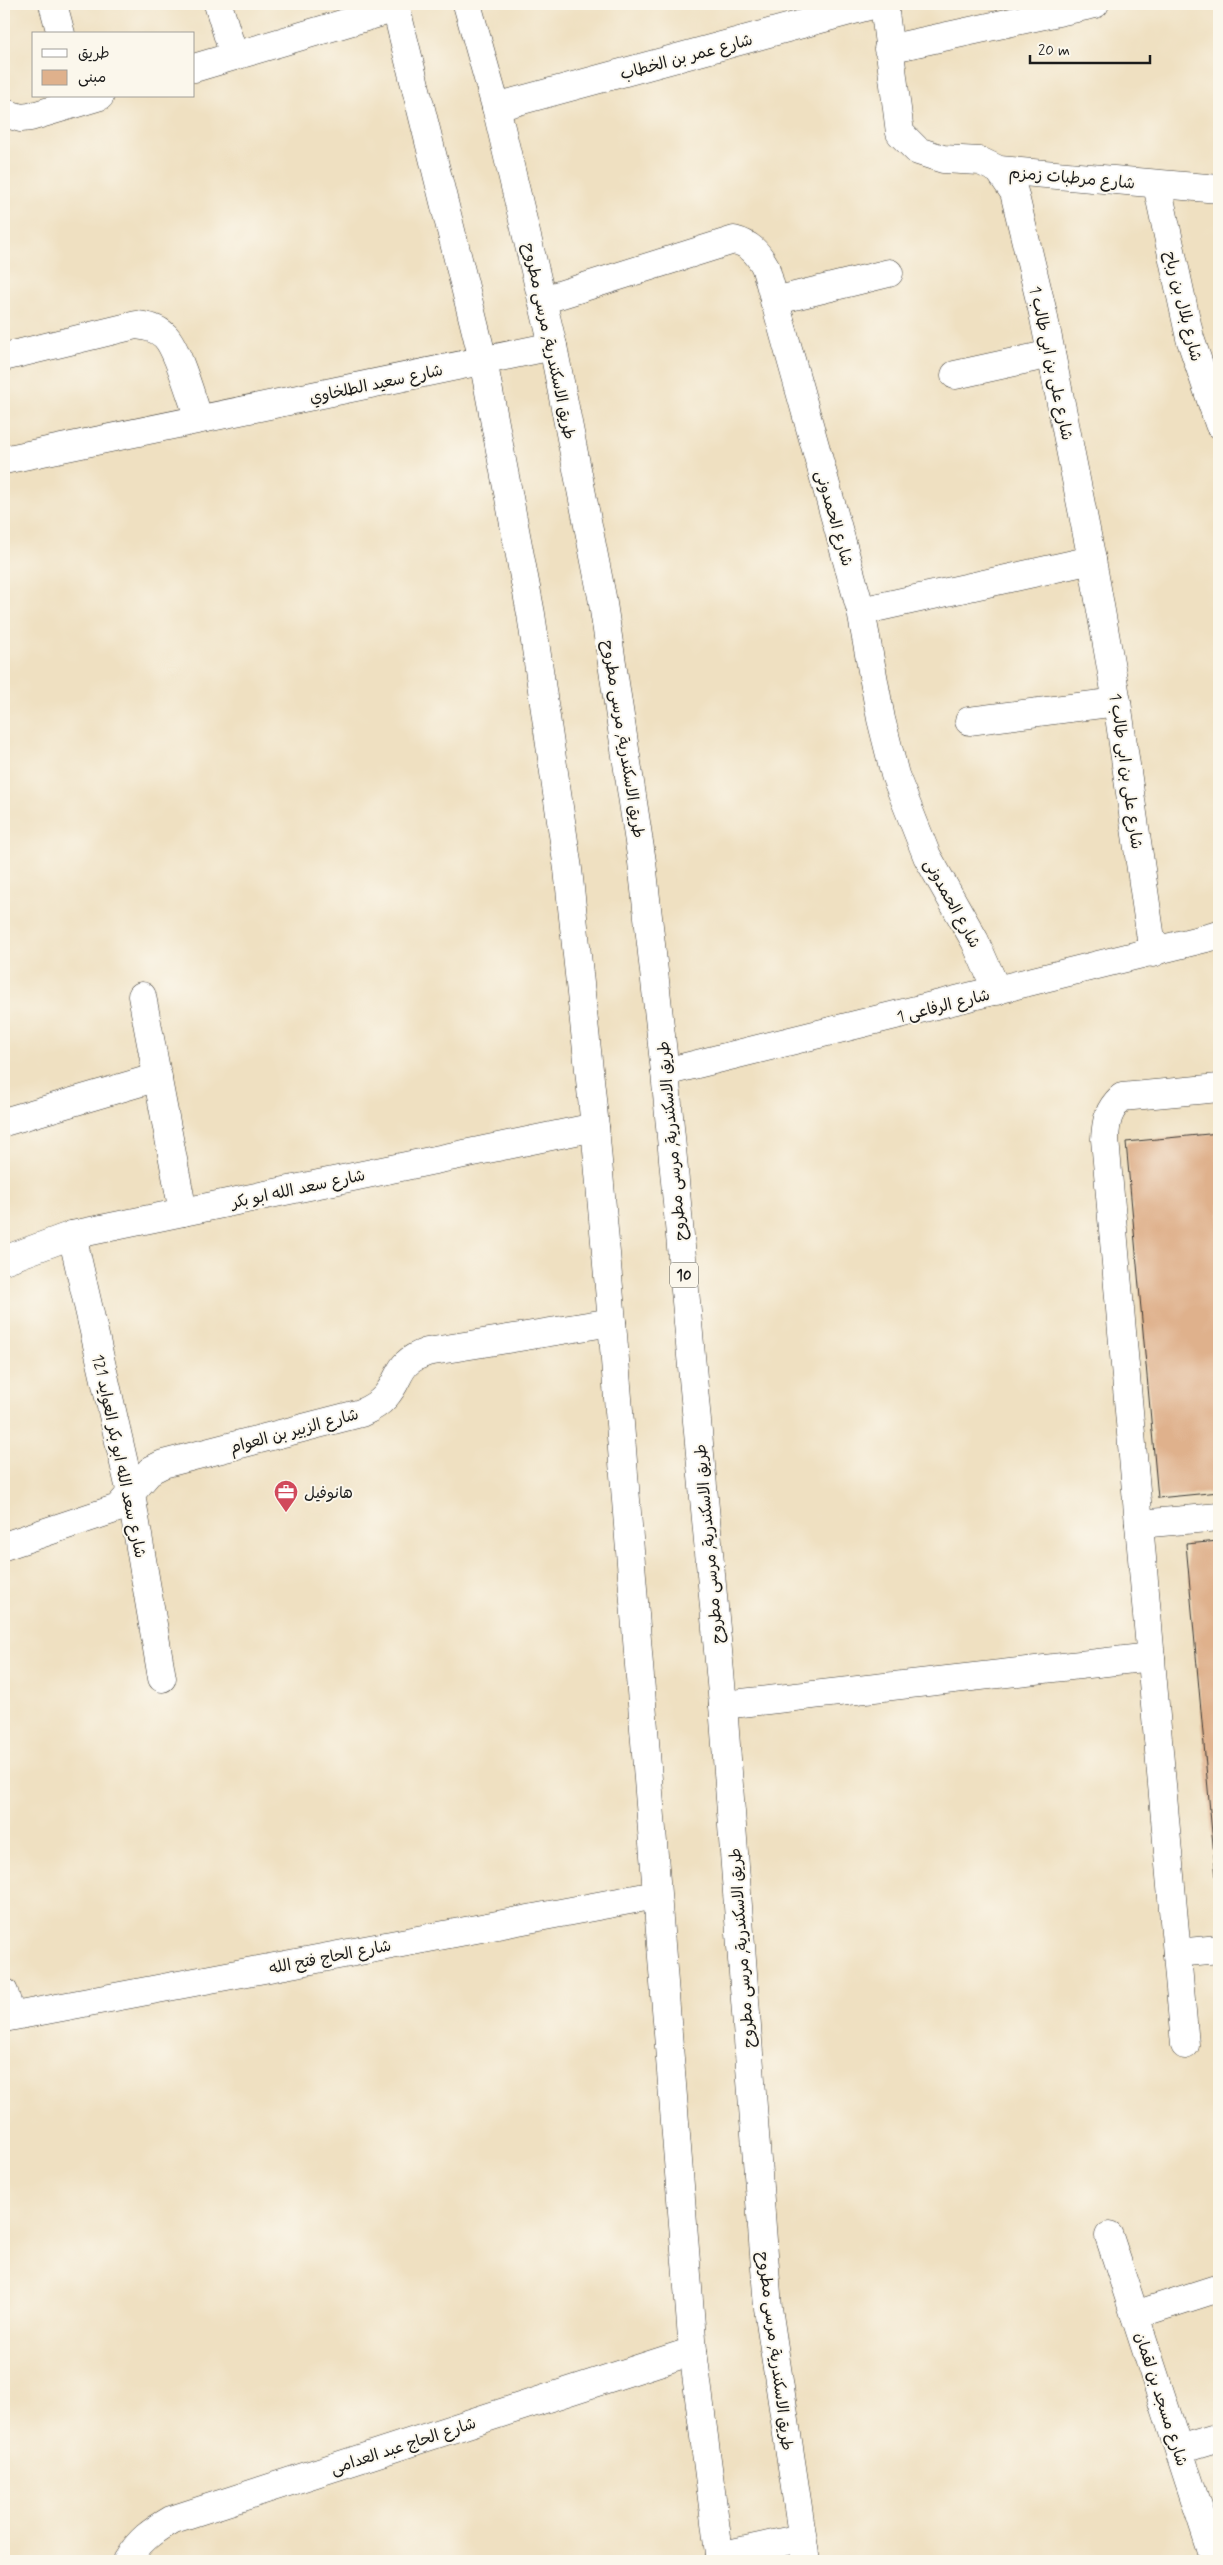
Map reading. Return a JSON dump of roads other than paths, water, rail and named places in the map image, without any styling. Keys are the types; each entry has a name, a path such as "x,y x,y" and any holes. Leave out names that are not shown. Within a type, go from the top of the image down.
{"street":[{"path":"53,4 60,32"},
{"path":"218,4 234,56"},
{"name":"طريق الاسكندرية, مرسى مطروح","path":"467,4 496,107 553,346 602,597 642,862 665,1072 723,1705 768,2308 804,2550"},
{"name":"شارع عمر بن الخطاب","path":"496,107 876,4"},
{"name":"شارع مرطبات زمزم","path":"884,4 888,49 900,133 918,151 944,159 980,161 999,170 1219,189"},
{"path":"888,49 1059,8 1095,4"},
{"path":"195,68 396,6 483,360 533,624 568,870 595,1127 612,1322 693,2351 719,2558 804,2550"},
{"path":"4,113 21,118 30,117 87,98"},
{"name":"شارع على بن ابى طالب 1","path":"999,170 1014,192 1051,354 1092,560 1117,702 1153,953"},
{"name":"شارع بلال بن رباح","path":"1157,185 1190,338 1219,424"},
{"name":"شارع الحمدونى","path":"543,300 734,240 744,242 756,251 765,266 861,610 881,719 895,775 927,856 975,941 997,992"},
{"path":"774,301 889,273"},
{"path":"4,357 136,325 148,326 162,333 172,345 199,419"},
{"name":"شارع سعيد الطلخاوي","path":"4,460 553,346"},
{"path":"955,375 1051,354"},
{"path":"861,610 1092,560"},
{"path":"969,721 1117,702"},
{"name":"شارع الرفاعى 1","path":"665,1072 997,992 1219,935"},
{"path":"142,996 183,1212"},
{"path":"4,1122 158,1077"},
{"path":"1186,2045 1105,1139 1106,1121 1111,1107 1122,1097 1219,1088"},
{"name":"شارع سعد الله ابو بكر","path":"4,1260 72,1235 595,1127"},
{"name":"شارع سعد الله ابو بكر العوايد 121","path":"72,1235 131,1494 162,1678"},
{"name":"شارع الزبير بن العوام","path":"4,1546 103,1515 118,1508 151,1470 163,1464 361,1413 384,1398 406,1363 427,1352 612,1322"},
{"path":"1139,1524 1219,1517"},
{"path":"723,1705 1151,1657"},
{"name":"شارع الحاج فتح الله","path":"6,2009 656,1895"},
{"path":"1178,1953 1219,1949"},
{"name":"شارع مسجد بن لقمان","path":"1109,2236 1215,2561"},
{"path":"1135,2315 1219,2288"},
{"name":"شارع الحاج عبد العدامى","path":"127,2561 134,2548 151,2532 171,2520 693,2351"},
{"path":"1179,2449 1219,2437"}],"place":[{"name":"هانوفيل","path":"286,1513"}]}
